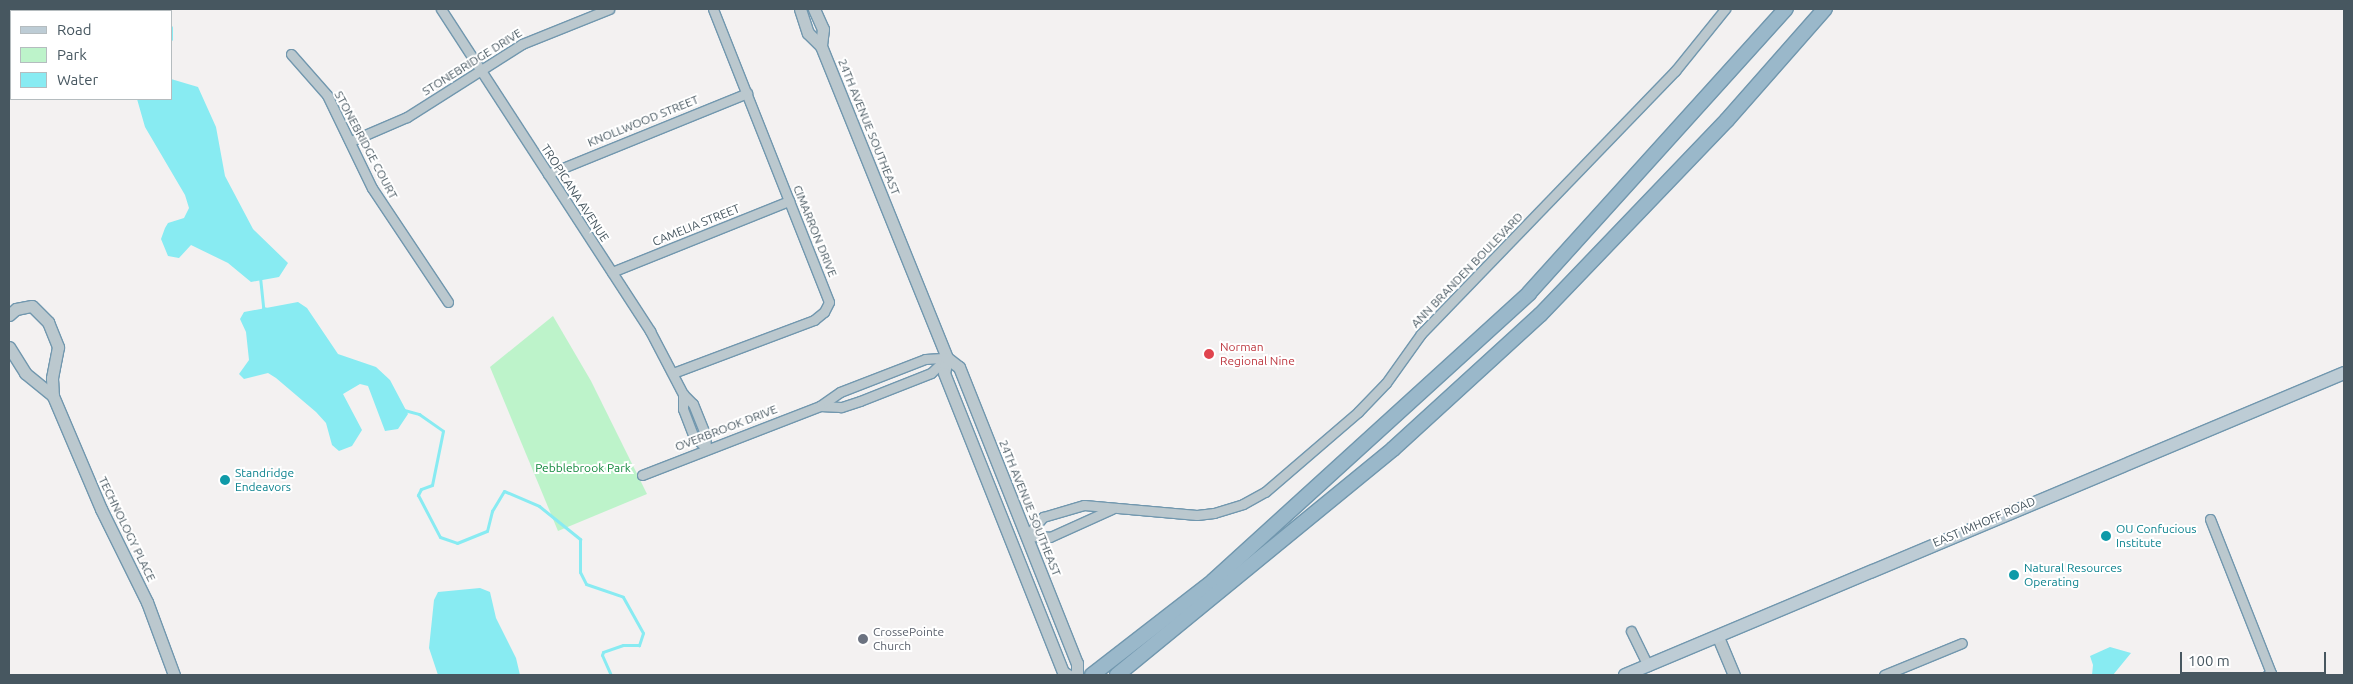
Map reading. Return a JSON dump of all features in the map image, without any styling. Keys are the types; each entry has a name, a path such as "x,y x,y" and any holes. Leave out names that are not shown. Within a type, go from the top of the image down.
{"highway":[{"path":"1092,675 1220,574 1523,300 1786,9"},
{"path":"1117,675 1393,449 1540,315 1727,120 1825,9"}],"main road":[{"name":"EAST IMHOFF ROAD","path":"1626,675 2344,373"}],"street":[{"name":"TROPICANA AVENUE","path":"441,9 612,272 673,373 683,394 693,404 705,433 706,448"},
{"name":"STONEBRIDGE DRIVE","path":"351,141 407,118 522,44 608,9"},
{"name":"CIMARRON DRIVE","path":"673,373 814,320 827,307 828,295 713,9"},
{"name":"24TH AVENUE SOUTHEAST","path":"800,9 808,33 821,46 947,358 944,373 1063,672 1068,675"},
{"name":"24TH AVENUE SOUTHEAST","path":"814,9 823,29 821,46"},
{"name":"ANN BRANDEN BOULEVARD","path":"1027,536 1043,517 1063,510 1084,506 1214,513 1252,499 1286,474 1386,383 1421,334 1675,71 1725,9"},
{"name":"STONEBRIDGE COURT","path":"291,54 327,95 351,141 372,188 448,302"},
{"name":"KNOLLWOOD STREET","path":"548,174 747,93"},
{"name":"CAMELIA STREET","path":"612,272 789,201"},
{"name":"TECHNOLOGY PLACE","path":"9,314 16,309 32,306 48,322 58,348 52,378 53,396 101,509 147,602 174,675"},
{"name":"TECHNOLOGY PLACE","path":"9,348 25,373 53,396"},
{"name":"OVERBROOK DRIVE","path":"642,474 820,406 840,392 925,358 947,358"},
{"name":"24TH AVENUE SOUTHEAST","path":"947,358 959,366 1077,663 1077,675"},
{"name":"OVERBROOK DRIVE","path":"820,406 841,407 860,401 931,373 947,358"},
{"name":"ANN BRANDEN BOULEVARD","path":"1027,536 1050,537 1112,509"},
{"path":"2210,519 2271,673 2267,675"},
{"path":"1631,631 1648,666"},
{"path":"1718,637 1734,675"},
{"path":"1884,675 1962,644"}],"green space":[{"name":"Pebblebrook Park","path":"553,316 591,381 647,494 558,531 490,367"}],"water":[{"path":"172,79 198,87 216,127 225,176 253,229 288,263 279,277 251,282 228,263 191,245 179,258 168,256 161,239 165,228 168,223 184,218 189,208 185,195 145,127 137,100 172,100"},
{"path":"298,302 307,308 338,354 376,367 390,380 408,414 398,429 385,431 368,386 360,384 343,394 362,430 352,446 339,451 332,445 326,423 276,378 268,373 244,379 239,374 249,360 246,332 240,319 244,312"},
{"path":"480,588 490,592 496,618 516,658 520,675 438,675 429,648 434,600 438,592"},
{"path":"2110,647 2131,653 2113,675 2092,675 2093,665 2090,656"}],"waterway":[{"path":"260,277 263,308 267,309"},
{"path":"404,410 419,414 443,431 432,485 421,489 418,495 440,537 457,543 487,531 492,511 504,491 539,506 580,539 580,572 586,584 623,597 643,633 639,645 623,645 603,652 602,655 611,675"}],"place":[{"name":"Norman Regional Nine","path":"1209,354"},
{"name":"Standridge Endeavors","path":"225,480"},
{"name":"OU Confucious Institute","path":"2106,536"},
{"name":"Natural Resources Operating","path":"2014,575"},
{"name":"CrossePointe Church","path":"863,639"}]}
